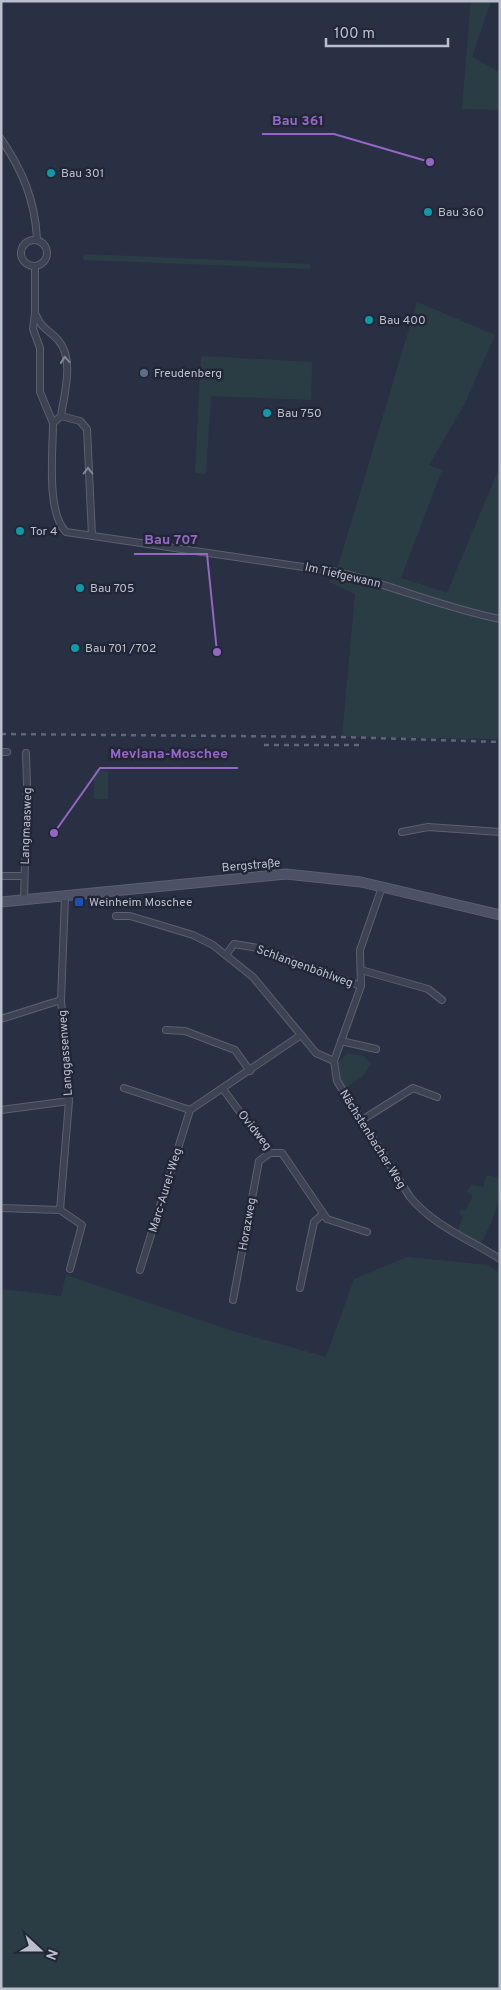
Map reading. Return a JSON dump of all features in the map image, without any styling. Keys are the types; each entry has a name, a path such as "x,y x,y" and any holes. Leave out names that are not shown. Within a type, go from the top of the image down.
{"main road":[{"name":"Bergstraße","path":"1,902 286,874 337,878 500,915"}],"street":[{"path":"1,139 18,164 29,189 34,210 37,239"},
{"path":"37,239 44,244 47,252 45,260 35,266 25,263 20,252 26,241 37,239"},
{"path":"35,266 33,329 40,348 40,392 53,423 61,416 66,357 61,344 45,331 35,313"},
{"path":"61,416 80,421 87,429 92,536"},
{"name":"Im Tiefgewann","path":"53,423 54,502 60,526 66,532 337,572 378,582 446,606 500,620"},
{"name":"Langmaasweg","path":"24,900 28,784 26,752"},
{"path":"402,832 428,827 500,832"},
{"path":"1,876 24,876"},
{"path":"116,916 130,916 193,935 226,955 253,977 316,1053 334,1061 361,986 360,950 382,887"},
{"name":"Langgassenweg","path":"60,1210 69,1101 61,1000 64,896"},
{"name":"Schlangenböhlweg","path":"226,955 234,944 258,948 361,986"},
{"name":"Schlangenböhlweg","path":"361,970 428,989 442,1000"},
{"path":"1,1019 61,1000"},
{"path":"166,1030 186,1031 235,1050 250,1071"},
{"path":"124,1088 190,1110 301,1035"},
{"path":"341,1041 376,1049"},
{"name":"Nächstenbacher Weg","path":"334,1061 337,1081 420,1210 432,1220 500,1259"},
{"path":"362,1120 413,1088 437,1097"},
{"name":"Ovidweg","path":"223,1089 270,1153 282,1153 327,1219 367,1232"},
{"path":"1,1110 69,1101"},
{"name":"Marc-Aurel-Weg","path":"140,1270 190,1110"},
{"name":"Horazweg","path":"233,1300 259,1161 270,1153"},
{"path":"1,1208 60,1210 82,1225 70,1269"},
{"path":"300,1288 314,1222 323,1214"}],"shaded area":[{"path":"471,1 491,1 472,57 500,72 500,110 462,109"},
{"path":"84,254 310,264 310,269 83,260"},
{"path":"417,302 495,335 465,403 429,465 442,470 401,578 447,593 500,466 500,739 342,737 355,594 329,582 336,573"},
{"path":"201,356 312,362 311,400 211,396 206,474 195,473"},
{"path":"94,770 108,771 108,799 94,799"},
{"path":"347,1053 364,1056 370,1064 363,1076 345,1088 340,1079 338,1063"},
{"path":"487,1175 500,1179 499,1198 488,1230 479,1247 456,1234 463,1217 459,1214 461,1209 465,1211 473,1196 467,1192 471,1185 483,1187"},
{"path":"407,1257 488,1265 500,1273 500,1989 1,1989 1,1289 61,1296 66,1275 230,1330 326,1357 354,1279"}],"railway":[{"path":"1,734 342,737 500,742"},
{"path":"264,745 361,745"}],"place":[{"name":"Bau 361","path":"430,162"},
{"name":"Bau 301","path":"51,173"},
{"name":"Bau 360","path":"428,212"},
{"name":"Bau 400","path":"369,320"},
{"name":"Freudenberg","path":"144,373"},
{"name":"Bau 750","path":"267,413"},
{"name":"Tor 4","path":"20,531"},
{"name":"Bau 705","path":"80,588"},
{"name":"Bau 701 /702","path":"75,648"},
{"name":"Bau 707","path":"217,652"},
{"name":"Mevlana-Moschee","path":"54,833"},
{"name":"Weinheim Moschee","path":"79,902"}]}
